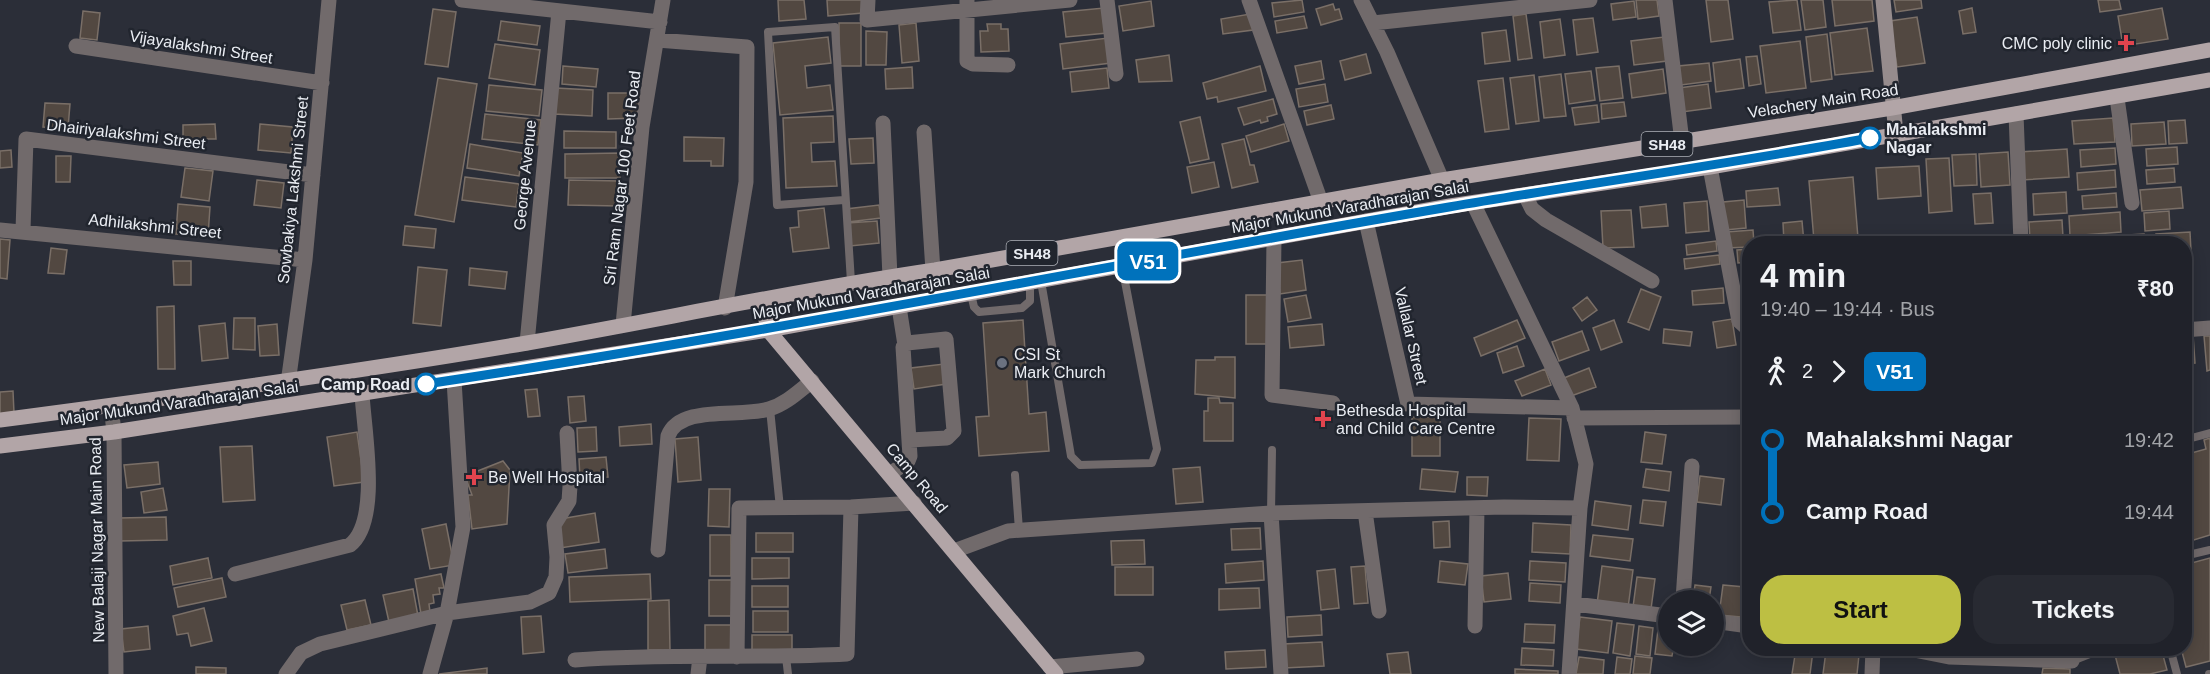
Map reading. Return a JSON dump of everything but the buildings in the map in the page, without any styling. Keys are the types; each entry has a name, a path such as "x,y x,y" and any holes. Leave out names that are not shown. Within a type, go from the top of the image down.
{"main road":[{"name":"Velachery Main Road","path":"1442,180 1892,108 2210,50"},
{"name":"SH48","path":"1896,134 2117,98 2210,80"},
{"name":"Major Mukund Varadharajan Salai","path":"0,446 114,432 768,330 1366,221 1710,167 1896,134"},
{"name":"Major Mukund Varadharajan Salai","path":"0,420 288,383 725,308 850,282 933,271 1442,180"},
{"name":"Camp Road","path":"762,300 768,330 1053,670"}],"street":[{"name":"Sowbakiya Lakshmi Street","path":"288,383 305,260 329,0"},
{"path":"462,0 660,22"},
{"name":"Sri Ram Nagar 100 Feet Road","path":"623,325 642,127 663,0"},
{"path":"868,0 867,20 967,5 1070,0"},
{"path":"1107,0 1116,74"},
{"path":"1249,0 1321,202"},
{"path":"1361,0 1442,180"},
{"path":"1373,23 1590,0"},
{"path":"1665,0 1682,142"},
{"path":"1883,0 1896,134"},
{"path":"967,5 966,53 969,63 1008,65"},
{"name":"George Avenue","path":"527,343 559,11"},
{"path":"657,40 747,47 746,182 725,308"},
{"name":"Vijayalakshmi Street","path":"76,46 322,83"},
{"path":"2117,98 2132,203"},
{"path":"2016,114 2021,236"},
{"path":"884,123 890,277"},
{"path":"924,132 933,271"},
{"name":"Dhairiyalakshmi Street","path":"23,231 26,139 313,176"},
{"path":"1710,167 1739,321 1742,324"},
{"path":"1526,195 1532,209 1546,220 1652,281"},
{"path":"1473,203 1573,413 1586,464 1580,508 1569,674"},
{"name":"Vallalar Street","path":"1366,221 1408,404 1573,413"},
{"name":"Adhilakshmi Street","path":"0,230 305,260"},
{"path":"1274,238 1272,395 1333,403"},
{"path":"890,474 908,461 910,440 904,345 899,307"},
{"path":"2192,329 2210,328"},
{"path":"904,345 946,339 954,431 947,438 910,440"},
{"path":"430,674 447,613 463,527 454,380"},
{"path":"658,550 668,436 675,424 687,417 740,414 770,409 782,404 812,381"},
{"path":"235,574 350,545 359,538 364,526 368,490 362,394"},
{"name":"New Balaji Nagar Main Road","path":"111,406 114,432 116,674"},
{"path":"1573,413 1742,417"},
{"path":"286,674 301,653 320,644 447,613 530,602 549,593 556,577 554,525 569,501 567,434"},
{"path":"1684,590 1692,466"},
{"path":"737,657 739,508 851,507 914,503"},
{"path":"575,660 639,655 786,657 848,654 851,507"},
{"path":"1475,626 1477,508"},
{"path":"954,550 1008,531 1270,513 1580,508"},
{"path":"1365,511 1379,611"},
{"path":"1270,513 1281,674"},
{"path":"1575,604 1658,615"},
{"path":"1724,623 1742,625"},
{"path":"1872,674 1873,656"},
{"path":"1944,656 2072,661"},
{"path":"698,674 700,657"},
{"path":"1053,670 1137,659"}],"lane":[{"path":"844,200 777,205 768,32 835,27 850,282"},
{"path":"1036,282 1071,456 1080,465 1152,463 1157,449 1122,266"},
{"path":"971,294 974,306 979,312 1022,308 1030,301 1036,282"},
{"path":"770,409 780,508"},
{"path":"2192,438 2210,433"},
{"path":"1270,513 1272,450"},
{"path":"1015,475 1019,530"},
{"path":"2192,554 2210,550"},
{"path":"2072,661 2085,656"},
{"path":"2172,656 2177,674"},
{"path":"786,657 788,674"}],"bus line":[{"name":"V51","path":"426,384 639,348 768,330 1450,206 1710,167 1870,138"}],"place":[{"name":"CMC poly clinic","path":"2126,43"},
{"name":"Mahalakshmi Nagar","path":"1870,138"},
{"name":"CSI St Mark Church","path":"1002,363"},
{"name":"Camp Road","path":"426,384"},
{"name":"Bethesda Hospital and Child Care Centre","path":"1323,419"},
{"name":"Be Well Hospital","path":"474,477"}]}
